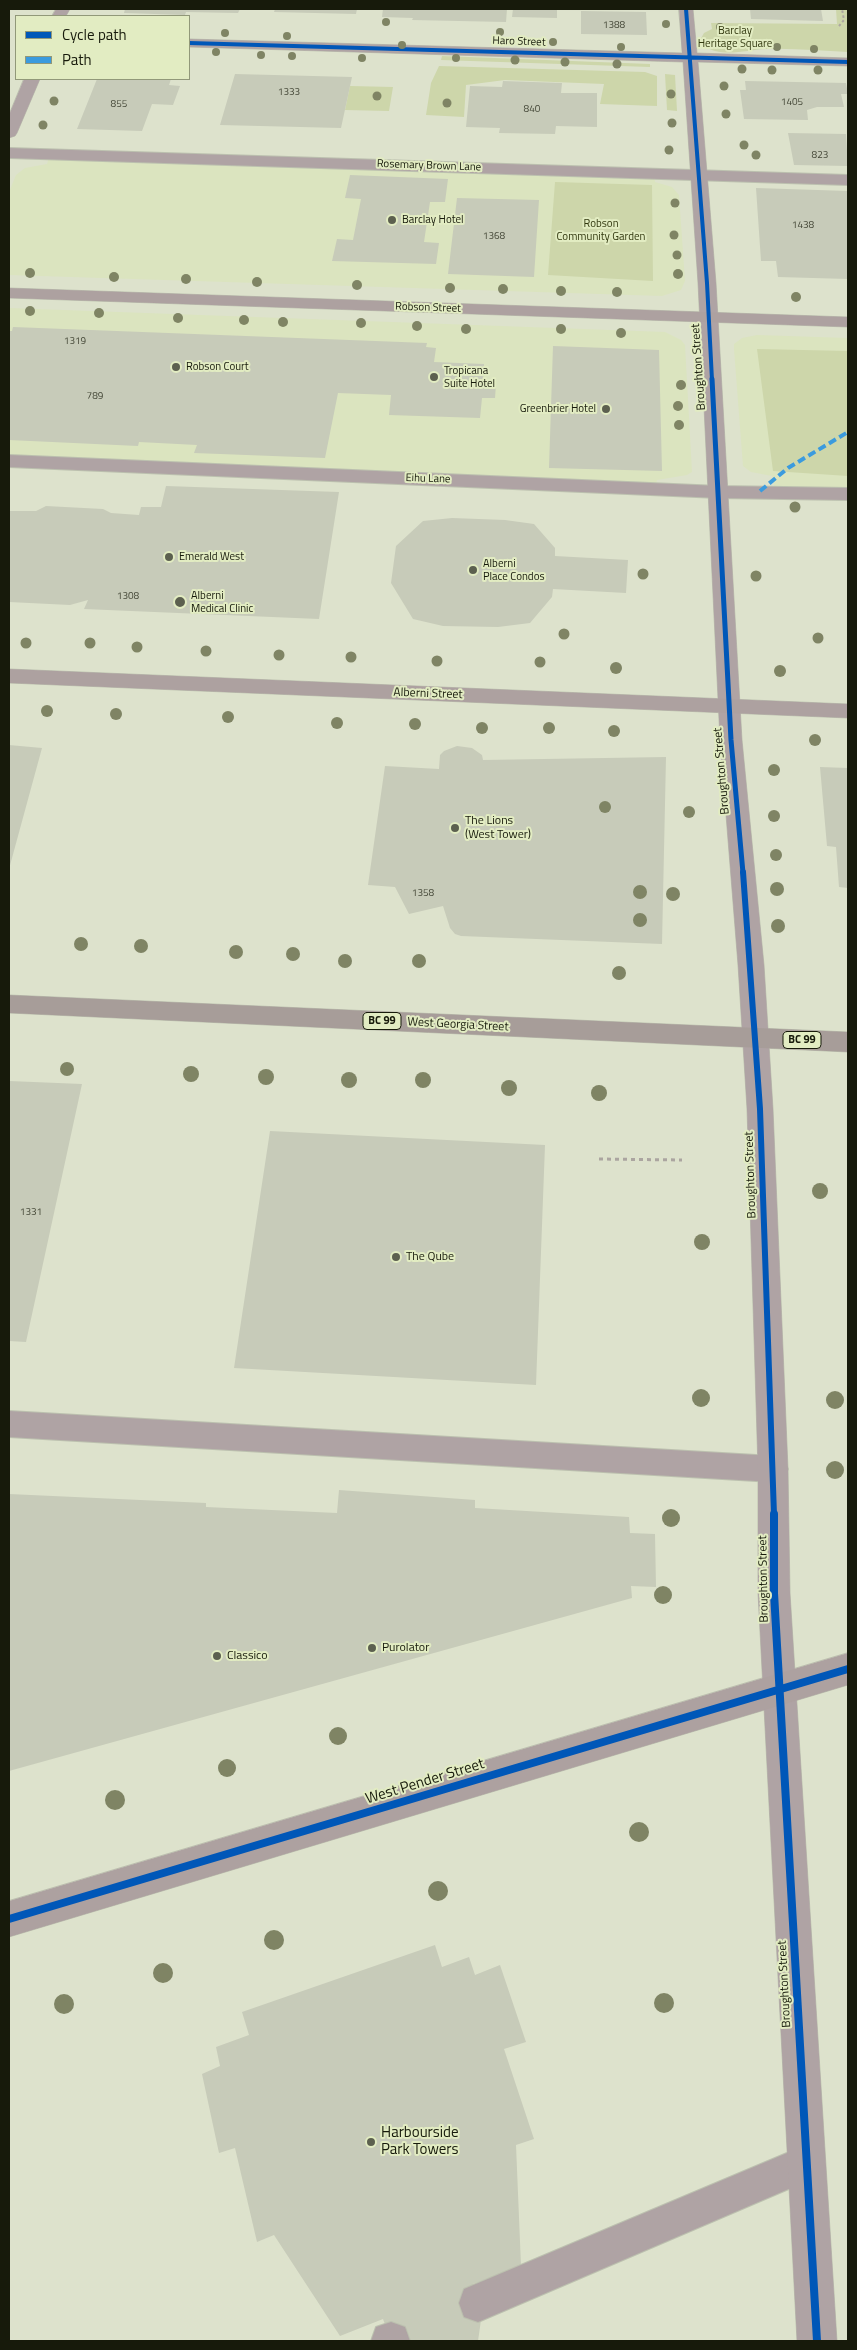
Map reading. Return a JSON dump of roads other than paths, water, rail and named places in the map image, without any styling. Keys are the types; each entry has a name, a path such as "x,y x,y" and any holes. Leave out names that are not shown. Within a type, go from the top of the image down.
{"highway":[{"name":"West Georgia Street","path":"9,1004 848,1042"}],"main road":[{"name":"Robson Street","path":"9,293 848,322"},
{"name":"Alberni Street","path":"9,676 848,711"},
{"name":"West Pender Street","path":"9,1920 848,1669"}],"street":[{"name":"Broughton Street","path":"686,9 699,175 719,492 728,706 751,965 760,1109 776,1572 774,1593 817,2341"},
{"name":"Haro Street","path":"190,43 690,59 848,62"},
{"path":"9,133 32,80"}],"lane":[{"name":"Rosemary Brown Lane","path":"9,153 848,180"},
{"name":"Eihu Lane","path":"9,461 719,492 848,494"},
{"path":"9,1424 773,1469"},
{"path":"478,2303 806,2162"}],"place":[{"name":"Barclay Hotel","path":"392,220"},
{"name":"Robson Court","path":"176,367"},
{"name":"Tropicana Suite Hotel","path":"434,377"},
{"name":"Greenbrier Hotel","path":"606,409"},
{"name":"Emerald West","path":"169,557"},
{"name":"Alberni Place Condos","path":"473,570"},
{"name":"Alberni Medical Clinic","path":"180,602"},
{"name":"The Lions (West Tower)","path":"455,828"},
{"name":"The Qube","path":"396,1257"},
{"name":"Purolator","path":"372,1648"},
{"name":"Classico","path":"217,1656"},
{"name":"Harbourside Park Towers","path":"371,2142"}],"park label":[{"name":"Barclay Heritage Square","path":"735,37"},
{"name":"Robson Community Garden","path":"601,230"}]}
